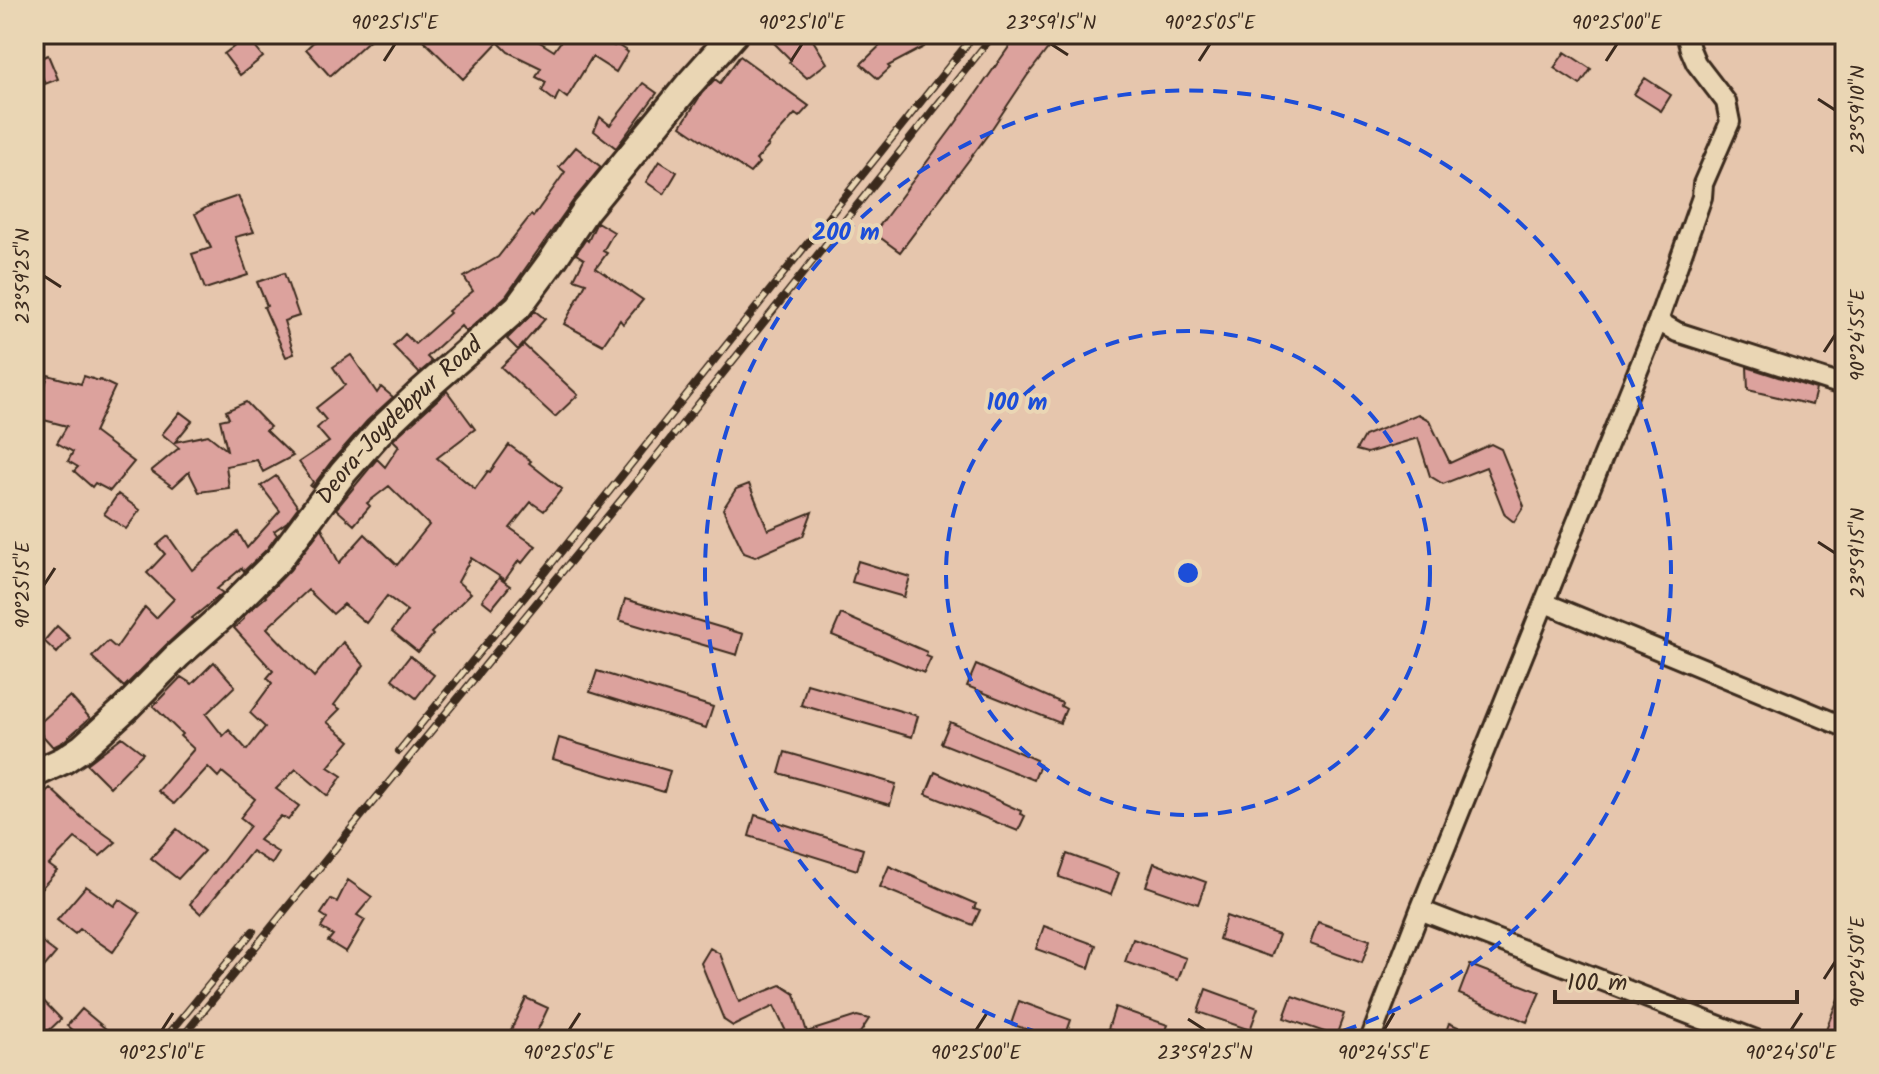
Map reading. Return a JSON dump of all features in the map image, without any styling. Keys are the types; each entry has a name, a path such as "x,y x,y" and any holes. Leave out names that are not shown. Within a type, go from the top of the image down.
{"street":[{"name":"Deora-Joydebpur Road","path":"34,774 82,748 221,617 279,559 343,473 379,432 518,307 586,210 734,34"},
{"path":"1370,1040 1658,321 1702,197 1703,184 1730,122 1726,102 1696,63 1686,34"},
{"path":"1658,321 1677,332 1845,386"},
{"path":"1545,603 1845,727"},
{"path":"1420,910 1756,1040"}],"building":[{"path":"322,34 376,34 330,76 306,49"},
{"path":"417,34 527,34 554,51 566,34 576,34 586,39 590,34 597,34 628,52 616,72 592,57 567,98 559,92 555,101 542,91 546,82 536,77 541,68 508,52 498,42 463,79"},
{"path":"778,34 809,34 827,63 807,78 772,41"},
{"path":"892,34 918,34 924,47 888,66 890,68 878,79 861,64"},
{"path":"1018,34 1059,34 900,252 874,233"},
{"path":"247,37 263,57 240,75 224,54"},
{"path":"1565,52 1591,69 1580,85 1554,68"},
{"path":"48,55 58,79 45,84 36,60"},
{"path":"740,56 809,106 799,117 795,114 767,145 756,160 759,163 750,173 681,126 702,93 715,79 720,83"},
{"path":"1645,78 1671,95 1661,111 1634,94"},
{"path":"643,83 657,93 616,148 594,131 600,117 610,125"},
{"path":"576,147 601,167 506,296 466,332 461,326 427,357 432,362 419,373 393,346 405,334 415,344 473,291 464,277 498,257 531,215 533,217 565,172 559,167"},
{"path":"659,161 677,172 664,194 646,182"},
{"path":"238,196 254,232 235,237 248,275 205,289 192,254 211,248 195,214"},
{"path":"597,222 614,232 603,251 607,253 596,268 643,300 623,324 620,320 603,345 564,324 586,283 574,279 584,259 576,254 586,239 588,241"},
{"path":"284,273 299,316 284,321 294,354 286,357 264,307 267,306 257,282"},
{"path":"535,311 545,319 518,350 507,339"},
{"path":"524,345 578,395 555,417 501,367"},
{"path":"351,355 377,393 381,387 393,397 367,421 312,487 313,482 299,462 329,442 317,428 326,420 316,408 345,385 333,367"},
{"path":"1747,367 1816,389 1812,405 1748,390"},
{"path":"48,375 81,384 84,376 115,387 94,432 134,462 110,491 95,483 92,487 74,471 78,467 68,461 73,452 57,443 67,426 36,418"},
{"path":"447,391 475,429 437,458 475,489 509,445 562,489 544,511 531,502 510,528 536,546 522,563 519,560 505,580 471,558 458,582 471,593 431,633 433,635 418,652 392,631 407,611 387,596 366,623 344,604 333,614 308,590 267,628 314,677 343,642 364,665 334,705 340,709 327,722 350,741 328,767 342,776 328,796 296,769 276,789 299,806 288,820 281,816 259,840 279,853 272,864 252,851 201,914 190,904 250,826 240,818 255,799 222,772 218,777 208,767 174,804 158,791 194,749 153,706 181,677 192,684 214,662 235,686 206,714 223,736 229,730 247,750 265,727 250,713 272,683 267,678 273,671 234,628 290,570 322,528 339,563 365,534 397,565 429,525 389,486 367,503 370,506 354,525 336,509 377,459 385,467 399,446 393,440"},
{"path":"246,402 270,427 266,430 293,456 263,472 257,460 226,466 229,488 199,492 189,472 173,487 151,471 179,448 162,434 180,412 192,421 175,442 208,435 227,450 220,420 229,418 226,411"},
{"path":"1418,414 1429,420 1450,463 1491,444 1501,449 1524,506 1514,522 1505,515 1486,467 1443,484 1430,476 1418,438 1367,453 1356,450 1364,436"},
{"path":"276,476 298,507 287,522 274,531 277,535 267,549 244,571 242,568 217,589 223,593 192,618 194,620 124,687 92,657 108,641 116,648 145,607 156,618 174,599 147,573 165,554 157,545 168,536 192,570 238,532 247,548 280,511 261,486"},
{"path":"749,484 768,530 812,512 803,536 755,557 744,553 723,509 736,489"},
{"path":"118,494 140,510 126,529 104,514"},
{"path":"858,561 910,577 904,597 852,582"},
{"path":"499,578 510,586 492,608 482,600"},
{"path":"625,599 743,634 737,655 619,620"},
{"path":"841,614 927,652 926,656 931,658 924,673 832,635"},
{"path":"57,626 70,638 57,653 44,641"},
{"path":"410,656 434,675 416,698 392,679"},
{"path":"976,665 1062,703 1061,706 1066,709 1060,723 967,686"},
{"path":"597,671 713,707 706,728 590,692"},
{"path":"807,684 918,716 912,737 801,705"},
{"path":"70,696 90,718 53,747 35,727"},
{"path":"950,722 1036,760 1035,763 1040,765 1034,780 941,743"},
{"path":"122,737 143,753 110,787 87,764"},
{"path":"559,738 670,771 664,792 553,759"},
{"path":"785,752 896,784 890,805 779,773"},
{"path":"935,772 1021,811 1020,814 1025,816 1018,831 926,794"},
{"path":"50,788 81,817 116,842 100,856 75,838 49,865 57,871 34,896 34,802"},
{"path":"755,815 863,849 857,870 749,836"},
{"path":"177,829 204,851 178,879 151,858"},
{"path":"1067,854 1119,873 1111,895 1059,877"},
{"path":"1154,863 1206,882 1198,904 1146,886"},
{"path":"889,866 976,904 974,908 980,910 973,925 880,887"},
{"path":"348,880 372,897 357,915 365,920 346,952 328,941 333,935 321,928 327,918 321,914 331,899 337,902"},
{"path":"86,886 114,906 119,899 140,913 113,952 80,929 75,934 57,920"},
{"path":"1226,916 1279,935 1271,957 1219,939"},
{"path":"1318,922 1370,940 1362,963 1310,944"},
{"path":"1044,926 1096,945 1089,968 1036,949"},
{"path":"34,936 56,953 34,979"},
{"path":"1133,939 1186,958 1178,980 1125,962"},
{"path":"710,948 720,954 739,1002 781,985 795,994 807,1032 857,1016 869,1019 860,1033 844,1040 790,1040 774,1006 733,1026 724,1020 701,963"},
{"path":"1470,965 1540,992 1527,1022 1459,994"},
{"path":"1845,984 1845,1037 1826,1029"},
{"path":"1206,989 1258,1008 1250,1030 1198,1012"},
{"path":"34,991 61,1019 39,1040 34,1040"},
{"path":"1292,996 1344,1014 1336,1036 1284,1018"},
{"path":"526,998 548,1008 533,1040 510,1032"},
{"path":"1019,1001 1071,1020 1064,1040 1011,1024"},
{"path":"1115,1007 1168,1025 1162,1040 1138,1040 1108,1029"},
{"path":"82,1009 119,1040 84,1040 67,1026"},
{"path":"1449,1023 1487,1040 1443,1040"}],"railway":[{"path":"399,751 975,34"},
{"path":"180,1040 644,472 994,34"},
{"path":"164,1040 253,931"}]}
